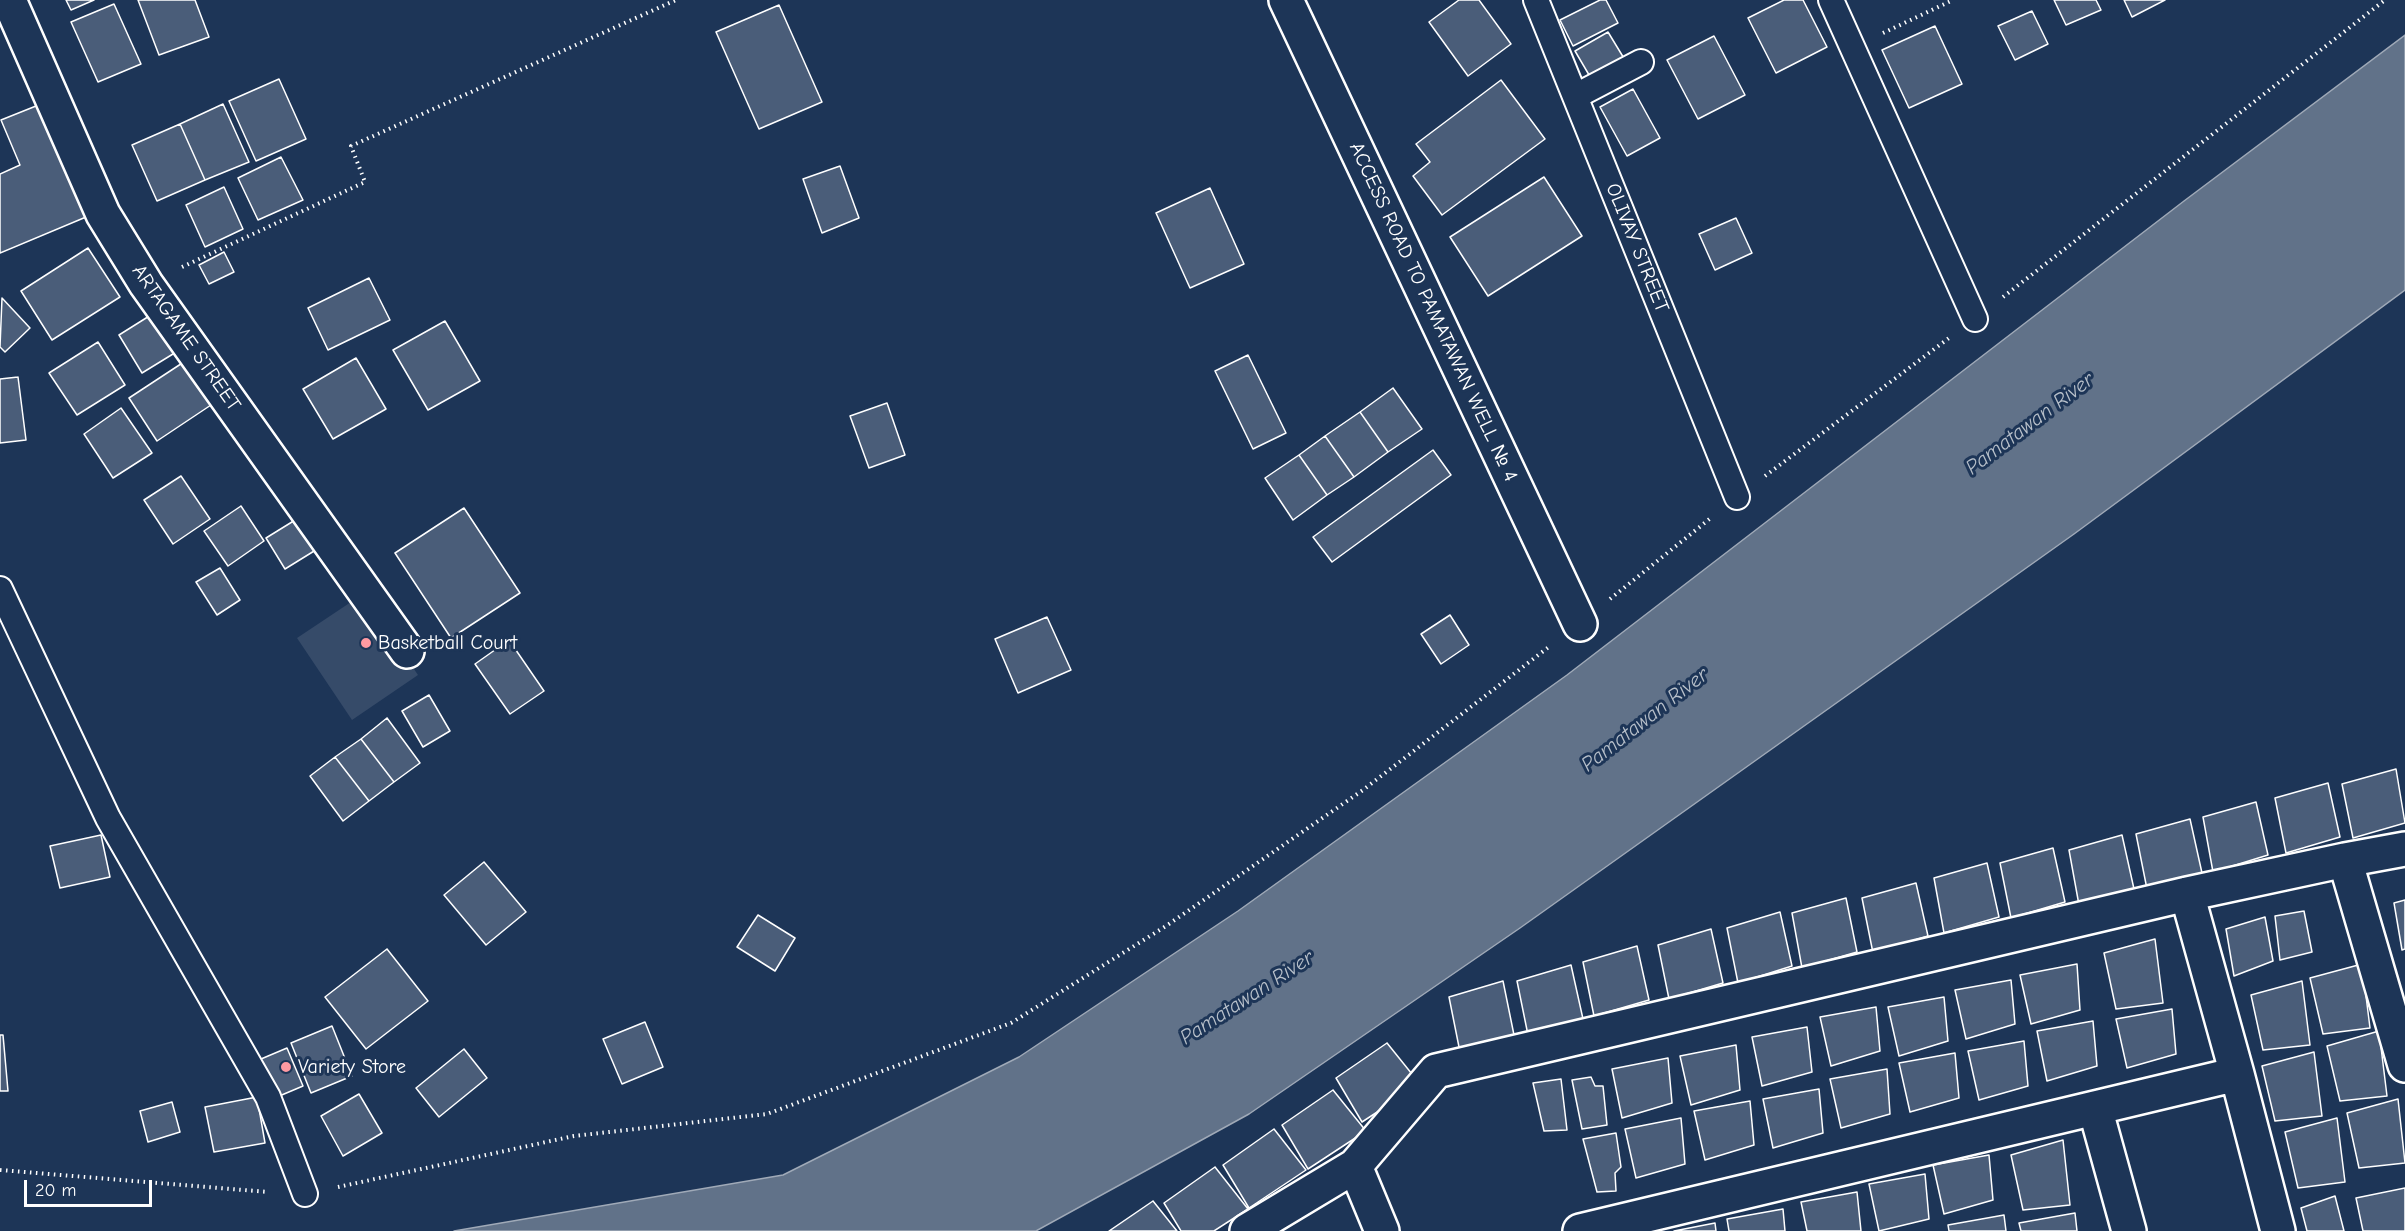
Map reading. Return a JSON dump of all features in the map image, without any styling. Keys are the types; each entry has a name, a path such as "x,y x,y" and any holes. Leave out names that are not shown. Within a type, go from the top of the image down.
{"street":[{"name":"ARTAGAME STREET","path":"9,0 103,214 146,284 407,651"},
{"name":"ACCESS ROAD TO PAMATAWAN WELL № 4","path":"1286,0 1580,624"},
{"path":"1247,1231 1355,1166 1437,1071 2187,894 2405,849"},
{"path":"2345,860 2405,1065"},
{"path":"2187,894 2278,1231"},
{"path":"1581,1231 2237,1074"},
{"path":"2096,1108 2128,1231"},
{"path":"1355,1166 1382,1231"}],"lane":[{"name":"OLIVAY STREET","path":"1536,0 1737,497"},
{"path":"1831,0 1976,319"},
{"path":"1576,96 1641,62"},
{"path":"0,590 108,818 268,1097 305,1194"}],"path":[{"path":"146,284 365,182 351,146 676,0"},
{"path":"1852,47 1953,0"},
{"path":"0,1170 127,1182 305,1194 574,1136 767,1114 1011,1023 1166,927 1363,790 1580,624 1737,497 1976,319 2385,0"}],"shaded area":[{"path":"363,594 418,675 352,720 297,638"}],"water":[{"name":"Pamatawan River","path":"2405,35 2405,290 2074,534 1520,928 1249,1114 1036,1231 454,1231 783,1175 1019,1057 1238,911 1567,675 2184,201"}],"building":[{"path":"66,0 94,0 71,10"},
{"path":"138,0 195,0 209,37 159,55"},
{"path":"1459,0 1479,0 1511,44 1468,76 1429,22"},
{"path":"1600,0 1606,0 1618,23 1573,46 1560,20"},
{"path":"1784,0 1803,0 1827,47 1776,73 1748,18"},
{"path":"2054,0 2096,0 2101,10 2066,25"},
{"path":"2124,0 2165,0 2132,17"},
{"path":"114,4 141,64 98,82 71,22"},
{"path":"779,5 822,102 759,129 716,32"},
{"path":"2032,11 2048,44 2015,60 1998,26"},
{"path":"1935,26 1962,84 1909,108 1882,50"},
{"path":"1608,32 1625,60 1592,80 1575,51"},
{"path":"1714,36 1745,95 1698,119 1667,60"},
{"path":"279,79 306,139 256,161 229,101"},
{"path":"1501,80 1545,139 1442,215 1413,176 1430,162 1416,144"},
{"path":"1633,89 1660,138 1627,156 1600,107"},
{"path":"51,100 98,212 0,253 0,174 20,165 1,120"},
{"path":"223,104 249,162 205,180 180,124"},
{"path":"180,124 205,180 157,201 132,145"},
{"path":"281,157 303,200 258,220 238,178"},
{"path":"840,166 859,218 822,233 803,179"},
{"path":"1544,177 1582,236 1488,296 1450,237"},
{"path":"224,187 243,229 205,247 186,205"},
{"path":"1210,188 1244,264 1190,288 1156,213"},
{"path":"1736,218 1752,253 1715,270 1699,234"},
{"path":"88,248 120,297 52,340 21,291"},
{"path":"224,252 234,272 209,284 199,265"},
{"path":"369,278 390,320 328,350 308,308"},
{"path":"2,298 30,328 5,352 0,347"},
{"path":"162,308 186,346 142,373 119,335"},
{"path":"445,321 480,381 428,410 393,350"},
{"path":"98,342 125,385 77,415 49,373"},
{"path":"196,354 223,397 157,441 129,398"},
{"path":"1248,355 1286,433 1253,449 1215,371"},
{"path":"356,358 386,409 333,439 303,389"},
{"path":"18,377 26,440 0,443 0,379"},
{"path":"1393,388 1422,429 1388,452 1360,412"},
{"path":"887,403 905,455 869,468 850,416"},
{"path":"121,408 152,453 113,478 84,434"},
{"path":"1360,412 1388,452 1354,477 1325,436"},
{"path":"1325,436 1354,477 1327,495 1299,455"},
{"path":"1433,450 1451,475 1332,562 1313,537"},
{"path":"1299,455 1327,495 1293,520 1265,478"},
{"path":"181,476 210,519 173,544 144,500"},
{"path":"241,506 264,541 228,566 204,531"},
{"path":"464,508 520,593 451,638 395,553"},
{"path":"300,517 319,548 285,569 266,538"},
{"path":"220,568 240,600 217,615 196,582"},
{"path":"1450,615 1469,645 1441,664 1421,634"},
{"path":"1047,617 1071,670 1018,693 995,639"},
{"path":"509,640 544,691 510,714 475,664"},
{"path":"429,695 450,731 423,747 402,711"},
{"path":"387,718 420,763 394,782 361,739"},
{"path":"361,739 394,782 369,801 335,757"},
{"path":"335,757 369,801 343,821 310,776"},
{"path":"2396,769 2405,823 2353,838 2342,784"},
{"path":"2328,783 2340,837 2286,853 2275,798"},
{"path":"2256,802 2268,855 2213,872 2203,817"},
{"path":"2190,819 2202,873 2147,889 2136,834"},
{"path":"101,835 110,877 60,888 50,846"},
{"path":"2122,835 2134,889 2079,905 2069,850"},
{"path":"2053,848 2065,902 2011,918 2000,863"},
{"path":"484,862 526,912 486,945 444,895"},
{"path":"1987,863 1999,917 1944,933 1934,878"},
{"path":"1916,883 1928,936 1873,953 1862,898"},
{"path":"1846,898 1857,952 1802,968 1792,913"},
{"path":"2405,900 2405,949 2402,950 2394,903"},
{"path":"2304,911 2312,952 2280,960 2275,916"},
{"path":"1780,912 1792,966 1738,983 1727,928"},
{"path":"758,915 795,938 775,971 737,947"},
{"path":"2265,917 2273,961 2234,976 2226,929"},
{"path":"1711,929 1723,983 1669,999 1658,945"},
{"path":"2155,939 2163,1003 2116,1009 2104,953"},
{"path":"1637,946 1649,1000 1594,1016 1583,962"},
{"path":"387,949 428,1001 366,1049 325,997"},
{"path":"2077,964 2080,1010 2031,1024 2020,975"},
{"path":"2362,964 2370,1028 2323,1034 2310,978"},
{"path":"1571,965 1583,1019 1528,1035 1517,981"},
{"path":"2011,980 2015,1024 1966,1039 1955,990"},
{"path":"1503,981 1514,1035 1460,1052 1449,997"},
{"path":"2302,981 2310,1045 2263,1050 2251,995"},
{"path":"1944,997 1948,1041 1899,1056 1888,1007"},
{"path":"1876,1007 1880,1051 1831,1066 1820,1017"},
{"path":"2172,1009 2176,1054 2127,1068 2116,1019"},
{"path":"2093,1021 2097,1066 2047,1081 2037,1031"},
{"path":"645,1022 663,1067 622,1084 603,1039"},
{"path":"332,1026 352,1076 311,1093 291,1043"},
{"path":"1807,1027 1812,1072 1762,1086 1752,1037"},
{"path":"2379,1031 2387,1096 2340,1101 2327,1046"},
{"path":"0,1035 3,1035 8,1091 0,1091"},
{"path":"2024,1041 2028,1086 1979,1100 1968,1051"},
{"path":"1387,1043 1420,1084 1362,1122 1336,1078"},
{"path":"1736,1045 1740,1090 1691,1105 1680,1056"},
{"path":"287,1048 303,1086 277,1097 261,1059"},
{"path":"464,1049 487,1078 439,1117 416,1088"},
{"path":"2314,1052 2322,1116 2275,1121 2262,1066"},
{"path":"1955,1053 1959,1098 1910,1112 1899,1063"},
{"path":"1668,1058 1672,1103 1622,1118 1612,1069"},
{"path":"1887,1069 1890,1114 1841,1128 1830,1079"},
{"path":"1591,1077 1595,1086 1603,1086 1607,1125 1582,1129 1572,1080"},
{"path":"1561,1079 1567,1130 1544,1131 1533,1083"},
{"path":"1819,1089 1823,1133 1773,1148 1763,1099"},
{"path":"1333,1090 1366,1131 1308,1169 1282,1125"},
{"path":"359,1094 382,1133 343,1156 321,1116"},
{"path":"257,1097 265,1143 214,1152 205,1107"},
{"path":"2398,1099 2405,1163 2359,1168 2347,1113"},
{"path":"1750,1101 1754,1145 1705,1160 1694,1111"},
{"path":"172,1102 180,1132 148,1142 140,1111"},
{"path":"1681,1118 1685,1164 1636,1178 1625,1129"},
{"path":"2337,1118 2345,1182 2298,1188 2285,1132"},
{"path":"1274,1129 1306,1170 1249,1208 1223,1165"},
{"path":"1616,1133 1621,1167 1615,1173 1616,1191 1597,1192 1583,1139"},
{"path":"2063,1140 2070,1205 2023,1210 2011,1155"},
{"path":"1989,1155 1993,1200 1944,1214 1933,1165"},
{"path":"1215,1167 1248,1209 1214,1231 1181,1231 1164,1203"},
{"path":"1925,1174 1929,1219 1879,1231 1869,1184"},
{"path":"2405,1188 2405,1231 2363,1231 2356,1198"},
{"path":"1857,1192 1861,1231 1807,1231 1801,1202"},
{"path":"2335,1196 2344,1231 2307,1231 2301,1208"},
{"path":"1153,1201 1177,1231 1109,1231"},
{"path":"1783,1209 1785,1231 1729,1231 1727,1219"},
{"path":"2075,1213 2077,1231 2021,1231 2019,1223"},
{"path":"2004,1215 2006,1231 1949,1231 1948,1225"},
{"path":"1715,1223 1716,1231 1674,1231"}],"place":[{"name":"Basketball Court","path":"366,643"},
{"name":"Variety Store","path":"286,1067"}]}
